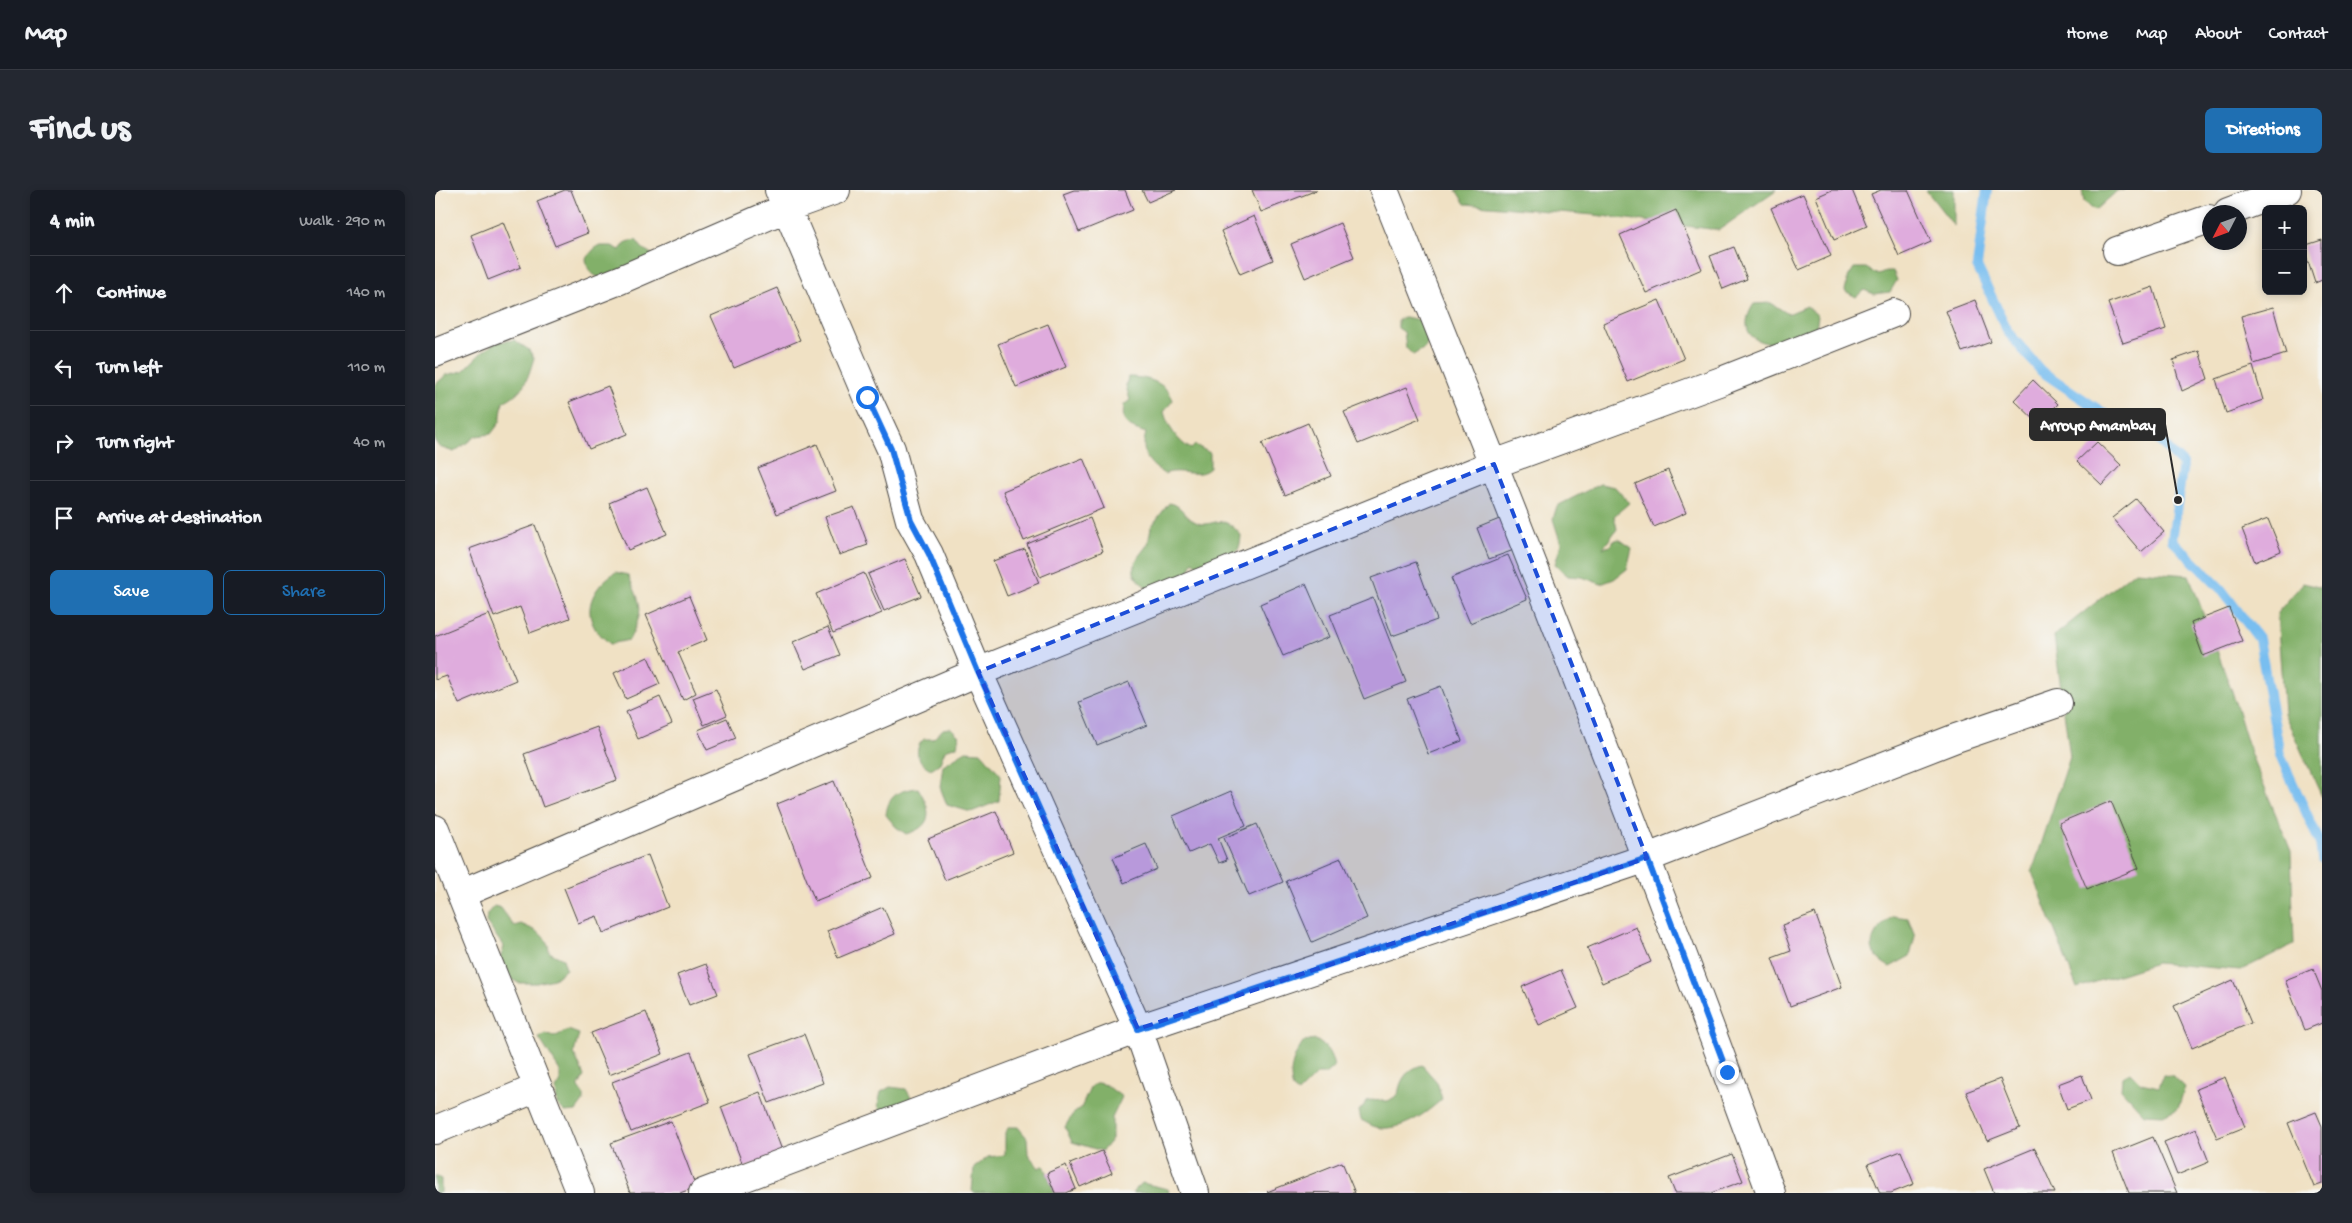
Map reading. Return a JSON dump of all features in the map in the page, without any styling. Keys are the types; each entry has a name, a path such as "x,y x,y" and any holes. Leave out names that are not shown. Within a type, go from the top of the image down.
{"street":[{"path":"435,353 620,280 783,199 836,190"},
{"path":"1384,190 1494,464 1647,858 1771,1193"},
{"path":"2247,205 2287,190"},
{"path":"783,199 891,449 911,520 929,554 978,672 1138,1029 1195,1193"},
{"path":"2117,251 2202,221"},
{"path":"461,894 978,672 1494,464 1724,380 1894,313"},
{"path":"703,1193 1138,1029 1647,858 1956,738 2058,703"},
{"path":"435,829 580,1193"},
{"path":"435,1130 537,1088"}],"highlighted area":[{"path":"1494,464 1647,858 1138,1029 978,672"}],"green space":[{"path":"1456,190 1776,190 1719,230 1594,215 1465,204"},
{"path":"1926,190 1954,190 1954,226"},
{"path":"2082,190 2124,190 2117,191 2096,210 2084,202"},
{"path":"636,240 642,248 655,256 602,279 592,274 587,266 586,258 597,246 612,246 620,250 626,242"},
{"path":"1854,268 1866,268 1878,275 1893,271 1897,280 1890,292 1874,294 1864,290 1856,297 1845,291 1847,279"},
{"path":"1771,303 1788,314 1807,306 1818,316 1814,341 1798,347 1783,340 1767,343 1753,337 1747,328 1750,310 1754,304"},
{"path":"1405,317 1426,321 1433,330 1425,348 1413,355 1406,348 1404,332 1398,328 1398,320"},
{"path":"514,340 529,350 534,358 521,389 503,402 500,422 491,434 476,436 454,452 439,447 435,441 435,385 446,375 463,371 482,352 497,342"},
{"path":"1128,377 1149,380 1166,389 1173,400 1164,412 1168,423 1178,438 1191,449 1195,445 1210,453 1210,468 1200,473 1170,472 1164,474 1150,462 1144,447 1146,433 1130,427 1125,421 1124,405 1130,400 1126,386"},
{"path":"1600,484 1615,487 1629,503 1614,516 1617,529 1603,548 1610,546 1613,541 1619,539 1632,548 1627,569 1614,579 1601,584 1582,577 1568,576 1555,564 1561,544 1553,519 1557,506"},
{"path":"1169,503 1180,508 1191,519 1200,524 1221,522 1233,527 1241,535 1240,544 1231,559 1205,570 1193,561 1187,577 1150,590 1140,582 1134,573 1134,566 1148,544 1151,527"},
{"path":"2135,571 2189,575 2232,691 2251,755 2291,851 2294,944 2241,970 2156,963 2077,988 2032,872 2070,757 2054,636"},
{"path":"616,572 628,575 640,608 638,621 629,640 610,644 596,630 590,613 590,605 602,583"},
{"path":"2303,583 2322,588 2322,797 2284,713 2277,613"},
{"path":"951,728 959,736 957,746 945,750 940,763 931,769 920,760 918,747 924,739 933,739 943,729"},
{"path":"966,751 981,752 1001,775 999,801 971,812 947,805 940,787 943,765"},
{"path":"918,788 926,803 928,816 922,826 906,834 896,827 886,815 887,808 892,798 900,792"},
{"path":"494,906 501,908 514,926 521,924 544,937 549,952 563,959 566,969 554,979 536,983 518,983 506,975 500,959 504,947 486,922 487,914"},
{"path":"1893,916 1908,918 1915,936 1910,956 1890,967 1875,955 1872,942 1879,929"},
{"path":"568,1030 579,1034 574,1053 584,1076 578,1088 584,1095 584,1100 576,1111 565,1112 557,1104 556,1089 560,1083 560,1071 539,1038 545,1034 554,1037"},
{"path":"1316,1040 1328,1051 1334,1067 1326,1074 1317,1074 1298,1093 1293,1089 1291,1076 1294,1059 1303,1042"},
{"path":"1422,1065 1437,1082 1442,1099 1428,1111 1403,1125 1385,1128 1376,1127 1361,1120 1359,1111 1368,1100 1388,1101 1398,1095 1400,1085 1405,1076 1416,1067"},
{"path":"2130,1072 2141,1083 2159,1087 2163,1075 2173,1076 2185,1087 2178,1108 2163,1115 2144,1114 2121,1089 2122,1077"},
{"path":"1098,1083 1106,1085 1122,1097 1112,1118 1112,1139 1102,1151 1072,1142 1065,1127 1072,1115 1081,1108 1091,1086"},
{"path":"890,1087 906,1089 913,1101 884,1118 878,1105 881,1092"},
{"path":"1009,1127 1018,1127 1027,1138 1028,1154 1039,1168 1044,1165 1055,1193 974,1193 972,1191 974,1168 988,1157 1005,1155 1005,1133"},
{"path":"435,1176 441,1179 441,1193 435,1193"},
{"path":"1142,1183 1168,1189 1169,1193 1132,1193"}],"building":[{"path":"565,190 571,190 588,233 555,246 537,201"},
{"path":"1074,190 1125,190 1133,210 1079,232 1063,194"},
{"path":"1142,190 1176,190 1148,202"},
{"path":"1252,190 1317,190 1261,212"},
{"path":"1832,190 1852,190 1867,226 1834,240 1816,197"},
{"path":"1881,190 1908,190 1931,242 1899,256 1871,194"},
{"path":"1803,194 1831,256 1799,270 1771,208"},
{"path":"1676,210 1702,269 1646,293 1620,235"},
{"path":"1254,216 1273,260 1240,274 1221,231"},
{"path":"503,222 521,267 488,280 471,235"},
{"path":"1340,223 1354,257 1305,278 1291,244"},
{"path":"2322,240 2322,280 2315,283 2307,258 2307,245"},
{"path":"1734,247 1747,279 1723,289 1710,256"},
{"path":"2153,287 2166,329 2123,343 2108,303"},
{"path":"777,288 800,340 734,368 711,316"},
{"path":"1659,300 1684,359 1628,382 1603,323"},
{"path":"1975,300 1991,342 1962,352 1946,311"},
{"path":"2273,307 2286,354 2254,364 2241,316"},
{"path":"1048,324 1066,367 1016,387 998,344"},
{"path":"2199,351 2208,379 2182,391 2173,360"},
{"path":"2253,366 2263,400 2226,413 2216,379"},
{"path":"2033,380 2058,404 2039,424 2014,400"},
{"path":"608,386 627,434 589,449 569,402"},
{"path":"1407,387 1420,419 1358,444 1344,412"},
{"path":"1308,423 1331,476 1285,495 1262,443"},
{"path":"2097,442 2121,465 2102,485 2077,461"},
{"path":"817,444 836,491 777,514 758,468"},
{"path":"1083,458 1104,508 1024,541 1003,491"},
{"path":"1668,470 1686,513 1654,527 1635,484"},
{"path":"647,487 667,534 628,550 609,503"},
{"path":"2136,499 2164,532 2141,552 2112,518"},
{"path":"854,507 868,545 839,555 825,517"},
{"path":"1090,518 1103,551 1040,577 1027,544"},
{"path":"1502,518 1514,550 1489,559 1477,528"},
{"path":"2268,519 2281,551 2255,562 2242,529"},
{"path":"535,525 570,618 530,633 520,607 494,617 469,549"},
{"path":"1025,549 1039,583 1007,596 993,561"},
{"path":"1508,555 1527,599 1470,623 1451,578"},
{"path":"905,559 921,596 884,611 868,574"},
{"path":"1416,562 1437,620 1392,636 1371,578"},
{"path":"864,573 882,613 833,633 816,594"},
{"path":"1306,584 1329,637 1283,656 1260,604"},
{"path":"689,596 707,640 678,652 696,693 683,700 646,615"},
{"path":"1373,598 1406,682 1364,699 1330,615"},
{"path":"2229,608 2242,641 2203,656 2191,623"},
{"path":"489,614 516,680 459,704 447,676 435,680 435,636"},
{"path":"828,627 840,655 805,669 793,642"},
{"path":"648,657 660,684 626,699 614,673"},
{"path":"1129,682 1147,725 1097,745 1079,702"},
{"path":"1441,686 1462,741 1428,754 1407,699"},
{"path":"716,689 727,715 704,725 693,698"},
{"path":"660,697 672,724 638,739 626,712"},
{"path":"727,718 736,738 707,750 698,730"},
{"path":"597,727 617,780 543,807 524,754"},
{"path":"834,781 873,878 815,901 777,804"},
{"path":"1231,791 1246,826 1218,838 1227,860 1219,863 1210,844 1189,853 1173,816"},
{"path":"2111,801 2139,868 2087,889 2059,823"},
{"path":"996,811 1013,852 945,880 928,839"},
{"path":"1257,824 1283,882 1249,896 1224,838"},
{"path":"1146,844 1157,869 1124,883 1113,858"},
{"path":"648,855 668,907 603,933 597,916 578,923 564,888"},
{"path":"1341,858 1367,918 1312,942 1286,881"},
{"path":"883,907 895,934 838,958 827,931"},
{"path":"1815,913 1842,987 1790,1006 1772,958 1791,951 1782,925"},
{"path":"1636,927 1651,962 1602,983 1587,948"},
{"path":"706,964 718,994 689,1005 677,975"},
{"path":"2313,969 2322,991 2322,1023 2305,1030 2285,980"},
{"path":"1561,970 1578,1008 1539,1025 1522,987"},
{"path":"2233,980 2251,1023 2192,1048 2174,1006"},
{"path":"646,1012 663,1054 609,1075 591,1033"},
{"path":"804,1034 823,1083 769,1103 750,1054"},
{"path":"691,1052 710,1102 631,1132 612,1082"},
{"path":"2082,1075 2091,1100 2067,1109 2058,1084"},
{"path":"2225,1077 2245,1127 2217,1138 2196,1089"},
{"path":"2000,1079 2020,1128 1987,1141 1966,1092"},
{"path":"760,1092 783,1153 744,1168 721,1107"},
{"path":"2316,1112 2322,1126 2322,1184 2314,1187 2288,1123"},
{"path":"671,1121 696,1187 680,1193 630,1193 611,1143"},
{"path":"2196,1129 2209,1162 2177,1175 2164,1142"},
{"path":"2153,1137 2177,1193 2129,1193 2113,1153"},
{"path":"2035,1148 2055,1193 1994,1193 1984,1169"},
{"path":"1102,1151 1112,1173 1080,1187 1070,1164"},
{"path":"1901,1151 1914,1184 1891,1193 1880,1193 1868,1164"},
{"path":"1732,1154 1743,1181 1711,1193 1675,1193 1669,1178"},
{"path":"1342,1162 1355,1193 1267,1192"},
{"path":"1066,1165 1076,1189 1066,1193 1055,1193 1047,1173"}],"waterway":[{"path":"1987,190 1977,266 2008,332 2041,371 2108,416 2150,432 2183,464 2172,540 2221,589 2259,639 2280,755 2320,843 2322,858"}],"place":[{"name":"Arroyo Amambay","path":"2178,500"}],"route":[{"path":"867,397 891,449 911,520 929,554 978,672 1138,1029 1647,858 1727,1072"}]}
